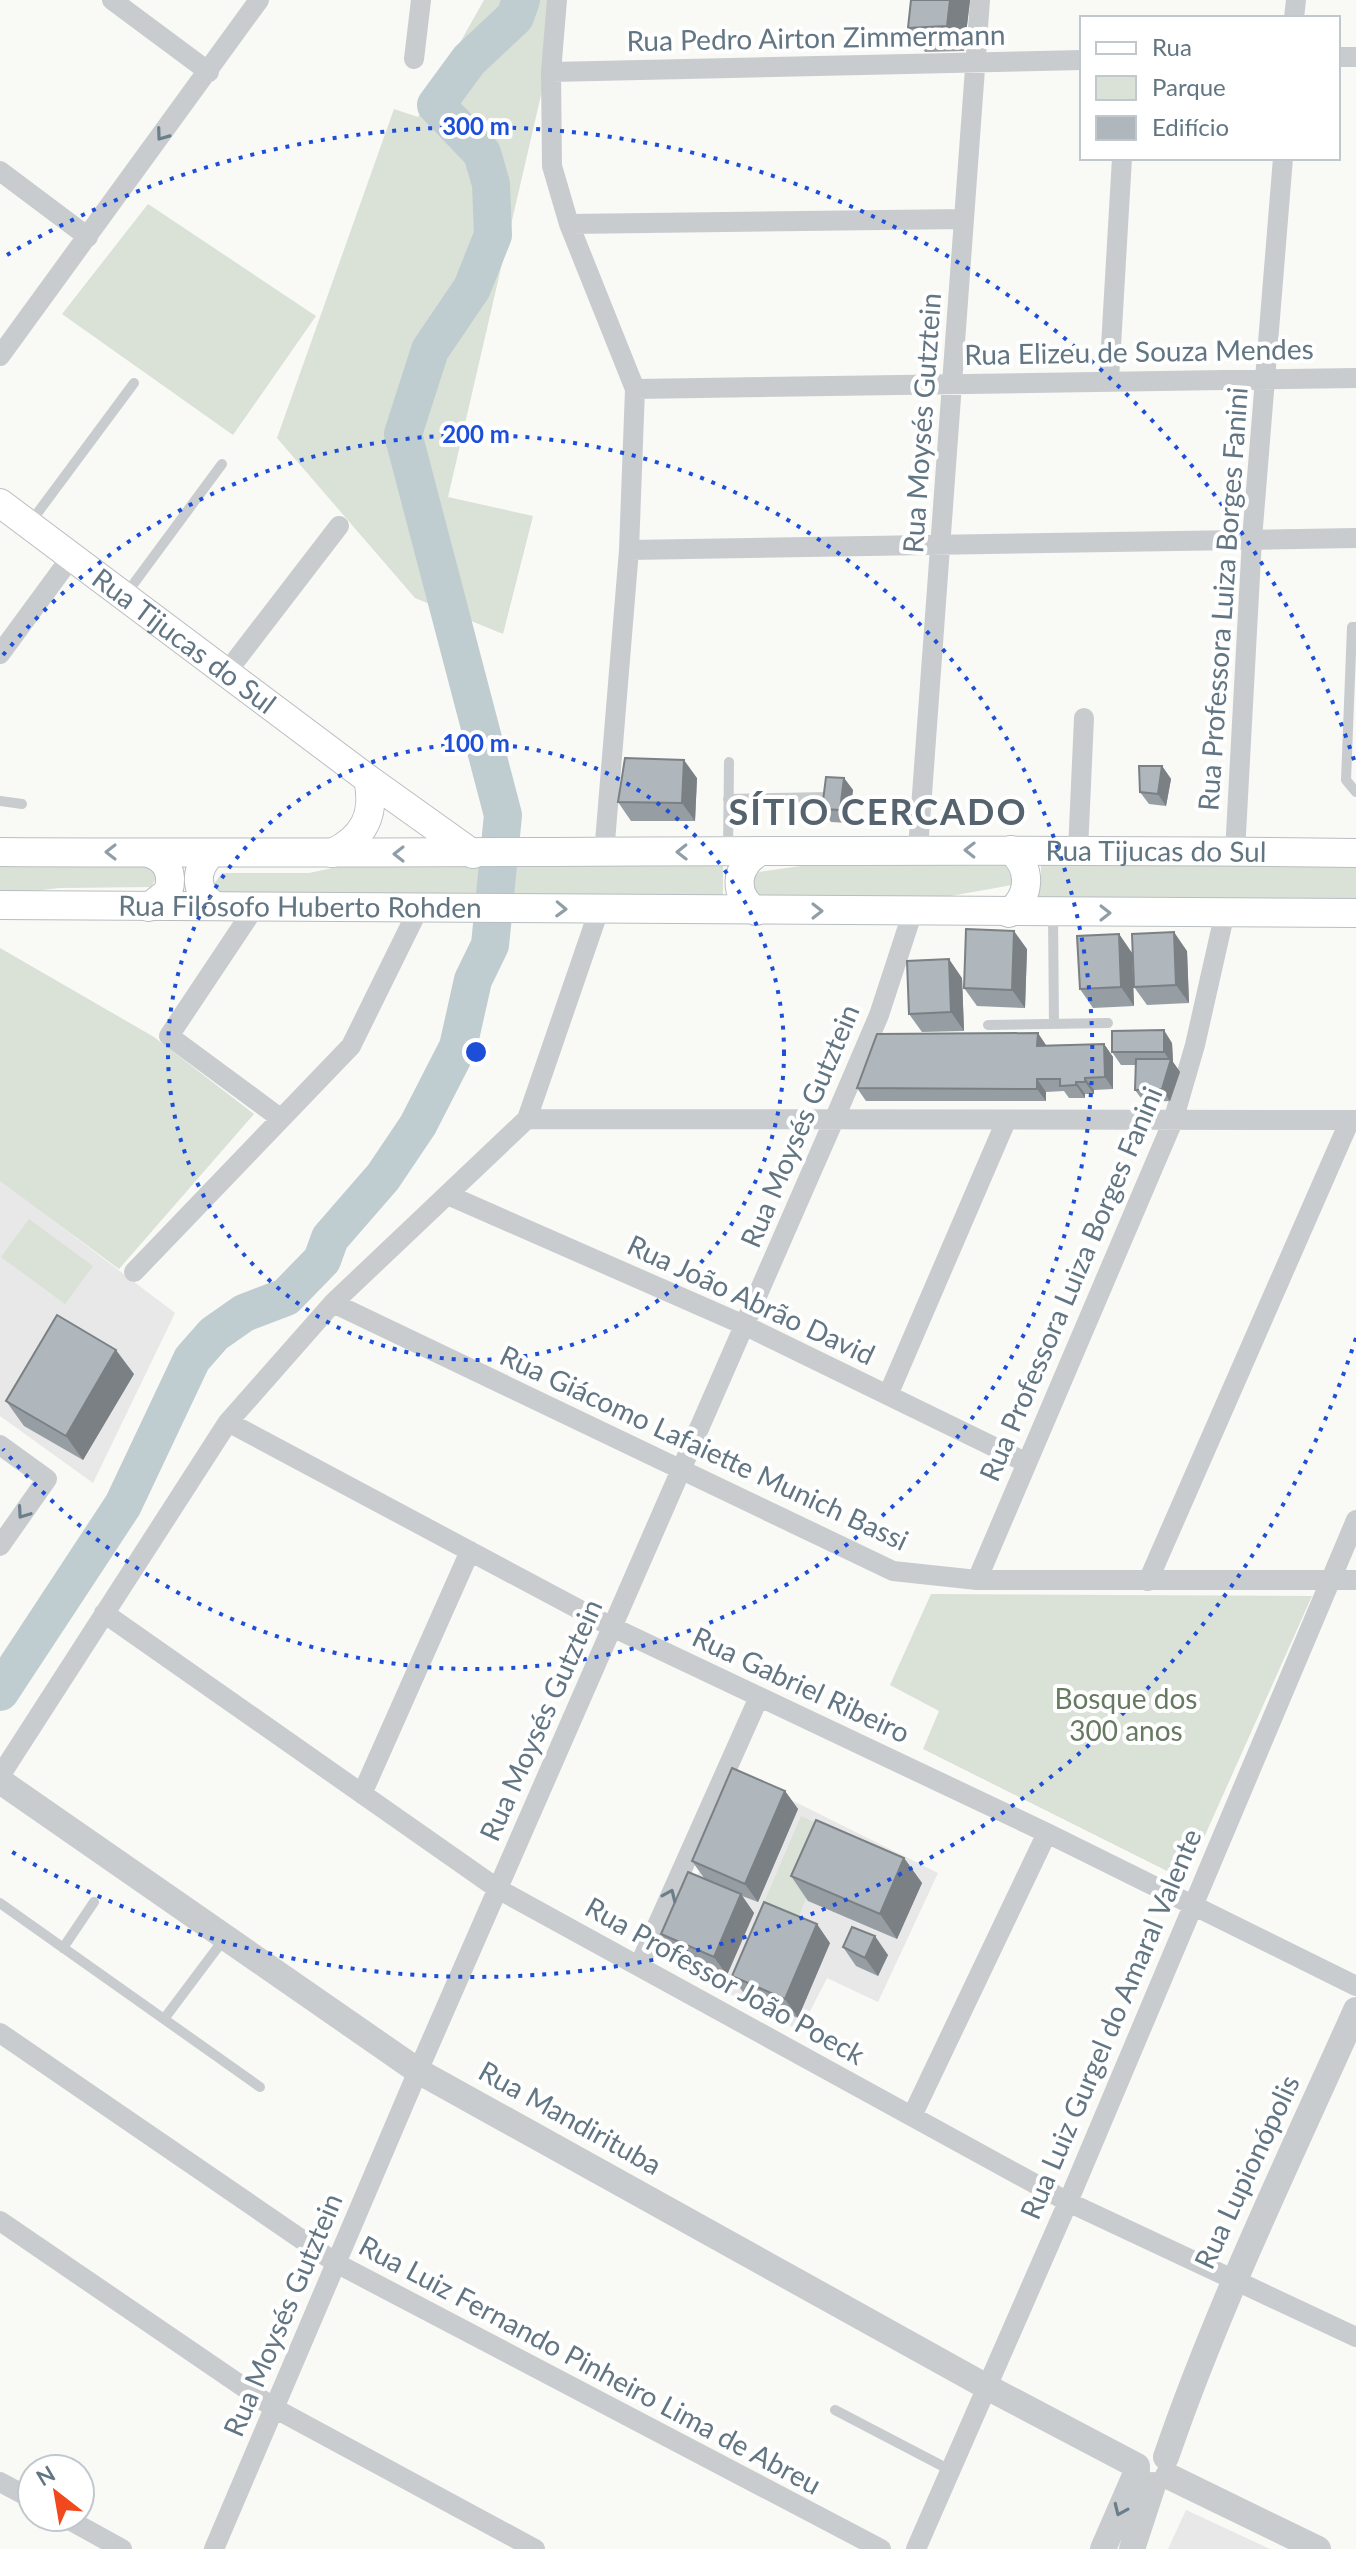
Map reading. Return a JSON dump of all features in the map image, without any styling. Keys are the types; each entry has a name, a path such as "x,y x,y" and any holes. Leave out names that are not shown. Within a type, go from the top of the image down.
{"main road":[{"name":"Rua Tijucas do Sul","path":"0,503 368,779 475,854 918,849 1356,853"},
{"path":"332,853 349,846 362,832 370,816 372,797 368,779"},
{"path":"1009,913 1022,899 1027,881 1023,864 1011,850"},
{"path":"756,911 744,899 739,882 745,863 761,851"},
{"name":"Rua Filósofo Huberto Rohden","path":"0,852 475,854"},
{"path":"149,853 164,861 171,876 168,892 149,907"},
{"path":"212,853 201,865 198,880 203,896 215,906"},
{"name":"Rua Filósofo Huberto Rohden","path":"0,905 599,910"},
{"path":"599,910 1356,913"}],"street":[{"path":"112,0 209,72"},
{"path":"0,356 259,0"},
{"path":"414,59 421,0"},
{"path":"557,0 551,72 552,166 569,224 635,389 629,550 604,854"},
{"name":"Rua Moysés Gutztein","path":"918,849 980,0"},
{"name":"Rua Pedro Airton Zimmermann","path":"551,72 1080,60"},
{"path":"1109,380 1122,160"},
{"name":"Rua Professora Luiza Borges Fanini","path":"1235,852 1252,539 1283,160"},
{"path":"0,171 88,237"},
{"path":"569,224 964,219"},
{"name":"Rua Elizeu de Souza Mendes","path":"635,389 1356,378"},
{"path":"226,673 339,526"},
{"path":"629,550 941,542 1356,538"},
{"path":"0,654 72,556"},
{"path":"1078,851 1084,718"},
{"path":"255,907 169,1036 280,1118"},
{"path":"134,1272 351,1046 419,908"},
{"path":"0,1779 228,1422 333,1303 527,1119 599,910"},
{"name":"Rua Moysés Gutztein","path":"214,2549 418,2071 879,1015 913,911"},
{"name":"Rua Professora Luiza Borges Fanini","path":"977,1580 1173,1121 1195,1045 1225,912"},
{"path":"527,1119 1353,1120 1148,1581"},
{"path":"888,1395 1006,1121"},
{"name":"Rua João Abrão David","path":"448,1195 744,1325 1027,1463"},
{"name":"Rua Giácomo Lafaiette Munich Bassi","path":"333,1303 680,1472 893,1571 977,1580 1356,1580"},
{"name":"Rua Gabriel Ribeiro","path":"228,1422 612,1627 1047,1833 1356,1986"},
{"path":"0,1445 47,1479 0,1546"},
{"name":"Rua Luiz Gurgel do Amaral Valente","path":"916,2549 1068,2202 1356,1520"},
{"path":"362,1794 470,1551"},
{"name":"Rua Professor João Poeck","path":"104,1613 498,1889 1068,2202 1356,2337"},
{"path":"639,1966 759,1697"},
{"name":"Rua Mandirituba","path":"0,1779 418,2071 987,2387 1318,2549"},
{"path":"912,2116 1047,1833"},
{"name":"Rua Lupionópolis","path":"1103,2549 1151,2468 1356,2010"},
{"name":"Rua Luiz Fernando Pinheiro Lima de Abreu","path":"0,2033 336,2263 881,2549"},
{"path":"0,2221 274,2408 535,2549"},
{"name":"Rua Lupionópolis","path":"1132,2549 1151,2468"},
{"path":"93,2533 122,2549"}],"lane":[{"path":"29,524 134,383"},
{"path":"125,596 222,464"},
{"path":"1356,627 1352,627 1346,780 1356,792"},
{"path":"728,851 729,762"},
{"path":"728,799 827,797"},
{"path":"0,801 22,804"},
{"path":"1053,913 1054,1024"},
{"path":"988,1025 1108,1023"},
{"path":"63,1948 94,1902"},
{"path":"0,1903 260,2087"},
{"path":"164,2019 225,1938"},
{"path":"835,2410 950,2470"}],"shaded area":[{"path":"0,1180 175,1313 93,1483 0,1416"},
{"path":"739,1774 938,1873 878,2002 827,1978 800,2031 663,1959"},
{"path":"1186,2510 1270,2549 1168,2549"}],"green space":[{"path":"484,0 563,0 448,497 533,516 503,634 415,598 277,438 394,109 418,117"},
{"path":"148,204 316,316 233,435 62,314"},
{"path":"1006,859 1017,868 1012,885 928,900 758,900 751,880 759,872 836,861"},
{"path":"1041,862 1356,864 1356,899 1031,900 1041,878"},
{"path":"723,863 723,897 218,893 214,884 222,873 309,873 347,865"},
{"path":"0,866 151,867 157,877 151,887 59,888 0,895"},
{"path":"0,948 154,1037 254,1114 119,1269 0,1181"},
{"path":"29,1219 93,1266 65,1304 1,1257"},
{"name":"Bosque dos 300 anos","path":"931,1594 1312,1596 1185,1880 923,1749 939,1711 890,1685"},
{"path":"801,1816 835,1831 797,1920 763,1905"}],"building":[{"path":"911,0 950,0 947,26 908,28"},
{"path":"625,758 684,760 682,803 618,802"},
{"path":"1139,766 1162,766 1158,794 1140,792"},
{"path":"826,777 844,778 840,810 822,809"},
{"path":"966,929 1014,931 1012,990 964,988"},
{"path":"1174,932 1176,985 1134,987 1132,934"},
{"path":"1119,934 1121,987 1080,989 1077,936"},
{"path":"949,959 951,1012 909,1014 907,961"},
{"path":"1164,1030 1164,1052 1112,1052 1112,1031"},
{"path":"1038,1033 1037,1046 1104,1044 1105,1077 1085,1078 1085,1082 1076,1082 1076,1085 1060,1086 1060,1079 1037,1079 1037,1089 857,1088 877,1034"},
{"path":"1136,1059 1171,1059 1162,1089 1135,1090"},
{"path":"57,1315 116,1350 66,1436 6,1401"},
{"path":"732,1768 785,1791 745,1884 692,1861"},
{"path":"816,1820 904,1858 880,1914 791,1876"},
{"path":"688,1872 741,1894 714,1957 661,1934"},
{"path":"764,1902 817,1924 785,1999 732,1976"},
{"path":"852,1927 875,1936 865,1958 843,1947"}],"waterway":[{"path":"0,1692 123,1505 192,1359 214,1334 244,1313 286,1297 322,1260 330,1238 383,1177 418,1125 458,1047 473,980 490,945 503,815 403,434 430,350 472,288 493,235 491,184 482,153 436,105 469,60 515,17 521,0"}],"district":[{"name":"SÍTIO CERCADO","path":"878,812"}]}
